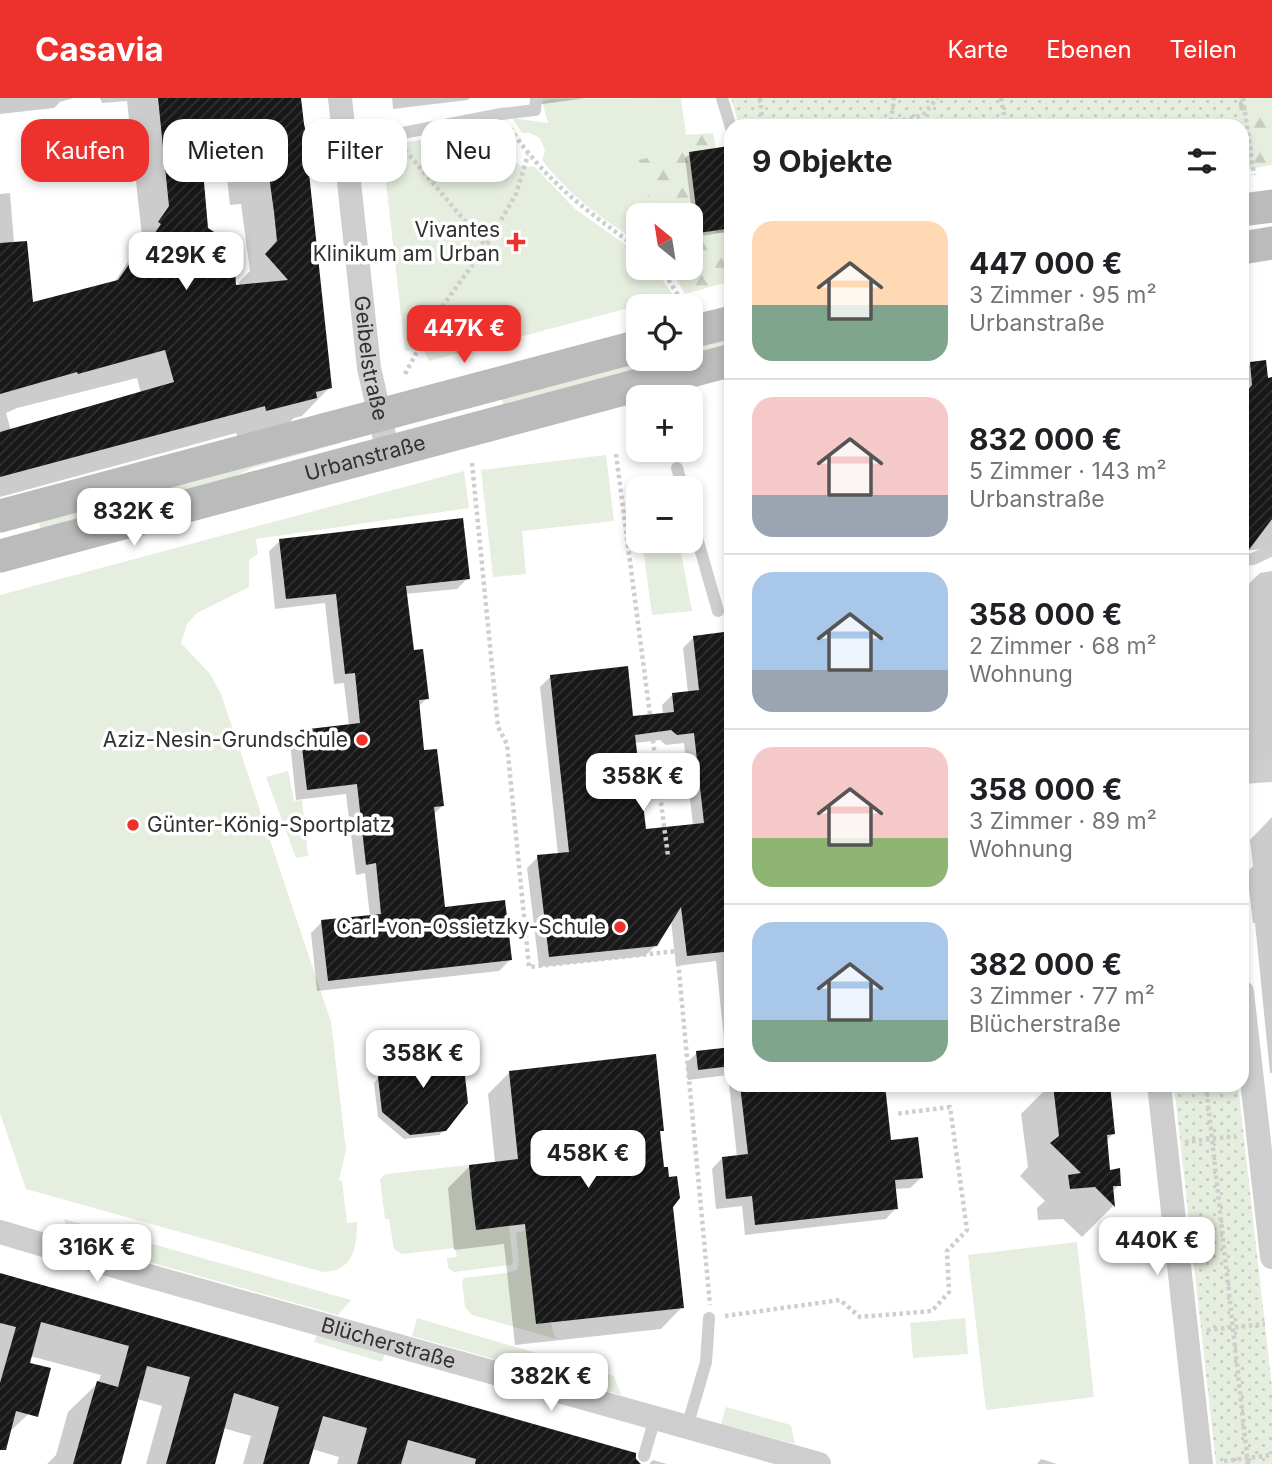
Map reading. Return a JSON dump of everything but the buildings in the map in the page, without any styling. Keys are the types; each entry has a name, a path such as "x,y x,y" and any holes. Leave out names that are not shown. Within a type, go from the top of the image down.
{"main road":[{"path":"1249,209 1272,206"},
{"path":"1249,247 1272,243"},
{"path":"703,329 724,323"},
{"name":"Urbanstraße","path":"13,533 388,452 485,407 626,351"},
{"name":"Urbanstraße","path":"13,533 378,416 485,407 724,362"}],"street":[{"name":"Geibelstraße","path":"341,98 343,119"},
{"name":"Geibelstraße","path":"350,182 369,368 388,452"},
{"path":"1249,771 1272,769"},
{"path":"1249,1054 1272,1257"},
{"path":"1160,1092 1209,1463"},
{"name":"Blücherstraße","path":"0,1231 138,1273 819,1464"}],"lane":[{"path":"407,133 534,110 536,98"},
{"path":"722,98 728,119"},
{"path":"677,468 679,476"},
{"path":"1249,559 1272,550"},
{"path":"701,553 718,611"},
{"path":"687,1427 706,1362 709,1318"},
{"path":"644,1456 655,1418"}],"path":[{"path":"760,98 762,119"},
{"path":"891,119 894,98"},
{"path":"908,119 923,115 937,98"},
{"path":"1001,98 1005,119"},
{"path":"1243,98 1246,119"},
{"path":"501,114 528,155 578,205 626,239"},
{"path":"1249,140 1254,175"},
{"path":"407,153 486,246"},
{"path":"405,374 439,311 486,246 516,194 528,155"},
{"path":"616,454 650,715"},
{"path":"472,463 498,727 506,744 529,967 677,951"},
{"path":"652,733 668,856"},
{"path":"675,928 710,1301 709,1318 840,1300 860,1317 932,1311 949,1292 947,1251 967,1230 950,1107 895,1114"},
{"path":"1207,1092 1248,1461"},
{"path":"1181,1142 1244,1135"},
{"path":"1201,1330 1265,1324"},
{"path":"1209,1463 1248,1461 1272,1455"}],"green space":[{"path":"681,98 688,149 638,160 651,203 626,203 626,234 563,184 542,160 545,151 540,138 530,133 522,133 516,119 512,118 548,123 542,101"},
{"path":"731,98 1238,98 1241,119 737,119"},
{"path":"1029,98 1272,98 1272,165 1249,169 1249,119 1020,119"},
{"path":"713,133 716,148 689,152 695,203 651,203 638,160 688,149 686,135"},
{"path":"421,140 421,182 516,182 516,163 526,167 534,166 575,209 626,245 626,280 663,280 673,294 626,294 626,309 429,361 424,350 405,351 386,182 407,182 407,142"},
{"path":"724,229 724,283 685,294 676,280 704,280 704,232"},
{"path":"724,333 724,350 703,356 703,339"},
{"path":"626,362 626,371 647,371 505,410 500,394"},
{"path":"340,439 341,443 252,468 222,482 41,532 38,520"},
{"path":"606,455 614,521 522,531 526,574 493,577 481,470"},
{"name":"Günter-König-Sportplatz","path":"464,471 469,508 256,539 258,554 249,560 249,587 197,613 187,624 181,643 210,674 221,694 331,1022 346,1150 339,1180 342,1181 347,1223 357,1222 352,1256 341,1267 323,1272 26,1189 0,1113 0,595"},
{"path":"644,553 681,553 692,611 652,615"},
{"path":"288,771 294,801 302,800 308,856 296,858 266,777"},
{"path":"1175,1092 1239,1092 1272,1387 1272,1464 1216,1464"},
{"path":"469,1165 476,1229 509,1226 513,1262 511,1265 454,1272 448,1268 447,1258 457,1257 455,1248 402,1254 394,1249 389,1219 385,1219 380,1179 386,1174"},
{"path":"64,1219 351,1300 338,1315 71,1240"},
{"path":"526,1230 536,1324 551,1322 557,1339 472,1315 465,1307 462,1281 464,1278 517,1270 519,1263 516,1233"},
{"path":"1077,1242 1094,1397 986,1410 968,1255"},
{"path":"417,1318 614,1376 621,1395 412,1336"},
{"path":"965,1318 968,1354 913,1358 910,1323"},
{"path":"317,1334 385,1354 382,1362 314,1342"},
{"path":"726,1407 791,1425 795,1444 721,1424"}],"place":[{"name":"Vivantes Klinikum am Urban","path":"516,242"},
{"name":"Aziz-Nesin-Grundschule","path":"362,740"},
{"name":"Günter-König-Sportplatz","path":"133,825"},
{"name":"Carl-von-Ossietzky-Schule","path":"620,927"}]}
